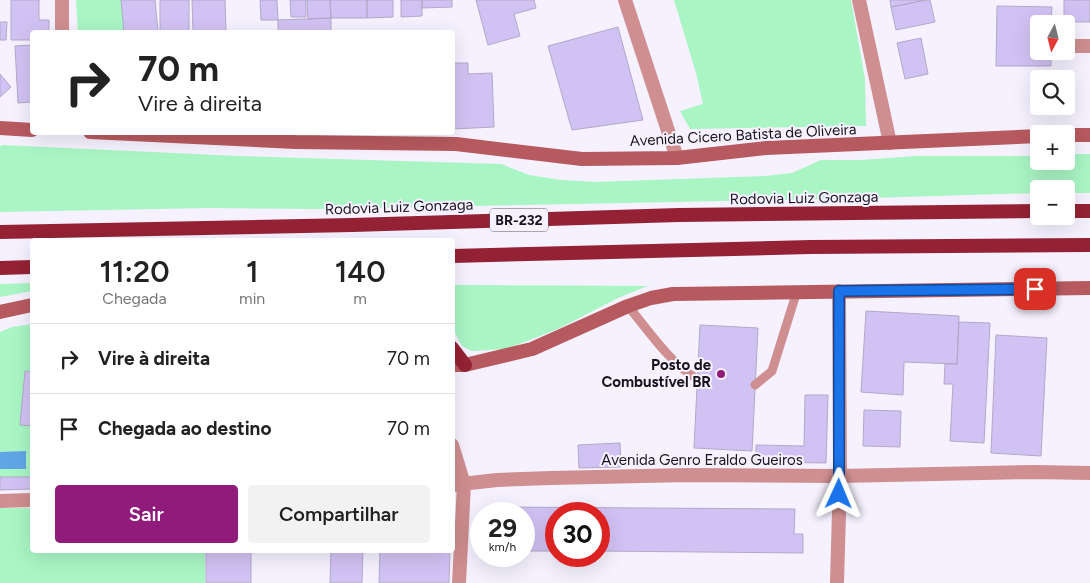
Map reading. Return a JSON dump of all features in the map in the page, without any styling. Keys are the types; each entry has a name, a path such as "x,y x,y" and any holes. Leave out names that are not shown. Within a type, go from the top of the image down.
{"highway":[{"name":"Rodovia Luiz Gonzaga","path":"0,232 342,226 679,215 1030,211"},
{"path":"1075,211 1090,211"},
{"name":"BR-232","path":"455,256 811,247 1090,245"},
{"path":"0,268 30,268"}],"main road":[{"path":"0,128 30,130"},
{"name":"Avenida Cicero Batista de Oliveira","path":"152,135 295,142 456,144 582,159 677,158 766,148 1030,136"},
{"path":"1075,135 1090,135"},
{"path":"459,365 532,349 628,306 651,298 674,294 1090,288"},
{"path":"0,312 30,304"}],"street":[{"path":"62,0 62,30"},
{"path":"625,0 677,158"},
{"path":"858,0 890,143"},
{"path":"1075,46 1090,46"},
{"path":"836,583 840,476 839,291"},
{"path":"455,465 458,485 460,583"},
{"name":"Avenida Genro Eraldo Gueiros","path":"458,485 497,480 688,475 840,476 1034,472 1090,473"},
{"path":"0,501 30,500"}],"lane":[{"path":"755,385 772,371 797,291"},
{"path":"628,306 665,351 697,379"}],"green space":[{"path":"76,0 122,0 124,30 78,30"},
{"path":"674,0 851,0 865,79 866,126 690,129 680,111 703,104 696,73"},
{"path":"0,146 501,164 529,175 561,180 595,182 765,176 792,173 821,160 861,160 917,156 1030,156 1030,170 1075,170 1075,154 1090,154 1090,193 1075,193 1075,180 1030,180 1030,193 317,209 209,208 0,212"},
{"path":"30,283 30,291 0,297 0,284"},
{"path":"455,285 650,286 618,298 558,329 505,349 472,351 462,346 455,333"},
{"path":"30,324 30,486 0,487 0,332 12,327"},
{"path":"0,508 30,508 30,553 205,553 205,583 0,583"}],"water":[{"path":"26,451 26,469 0,469 0,452"}],"building":[{"path":"11,0 39,0 39,20 49,20 49,30 30,30 30,40 11,40"},
{"path":"121,0 155,0 158,30 124,30"},
{"path":"160,0 189,0 189,30 160,30"},
{"path":"192,0 225,0 226,30 193,30"},
{"path":"260,0 277,0 278,20 261,20"},
{"path":"290,0 306,0 306,17 291,17"},
{"path":"307,0 330,0 331,18 308,19"},
{"path":"330,0 367,0 367,18 331,18"},
{"path":"367,0 393,0 393,17 367,18"},
{"path":"401,0 422,0 422,16 401,17"},
{"path":"422,0 452,0 452,7 422,8"},
{"path":"476,0 534,0 536,8 514,14 520,36 488,45"},
{"path":"890,0 926,0 891,7"},
{"path":"930,0 935,22 896,30 891,7"},
{"path":"1064,0 1090,0 1090,22 1075,22 1075,15 1064,15"},
{"path":"997,6 1052,7 1052,15 1030,15 1030,60 1051,60 1051,66 996,66"},
{"path":"331,18 331,30 278,30 278,20"},
{"path":"0,22 7,22 6,40 0,40"},
{"path":"618,27 643,120 572,130 548,46"},
{"path":"921,38 928,74 905,79 897,43"},
{"path":"30,45 30,102 18,103 15,46"},
{"path":"455,63 468,63 468,74 492,73 494,127 455,129"},
{"path":"0,74 11,87 0,97"},
{"path":"866,311 959,316 957,364 904,362 903,395 861,392"},
{"path":"959,322 990,323 984,443 950,441 953,384 944,384 945,364 957,364"},
{"path":"700,325 758,328 752,451 694,448"},
{"path":"996,335 1047,338 1041,456 991,453"},
{"path":"25,371 30,372 30,426 20,425"},
{"path":"805,395 828,395 826,463 756,462 756,445 804,446"},
{"path":"864,410 901,411 900,447 863,446"},
{"path":"620,443 621,467 579,468 578,445"},
{"path":"0,477 30,477 30,489 0,490"},
{"path":"535,507 545,507 545,551 535,551"},
{"path":"610,508 795,509 794,534 803,534 803,553 610,551"},
{"path":"206,553 251,553 251,583 206,583"},
{"path":"331,553 363,553 362,583 330,583"},
{"path":"380,553 450,553 449,583 379,583"}],"place":[{"name":"Posto de Combustível BR","path":"721,374"}],"route":[{"path":"839,494 839,291 1035,289"}]}
